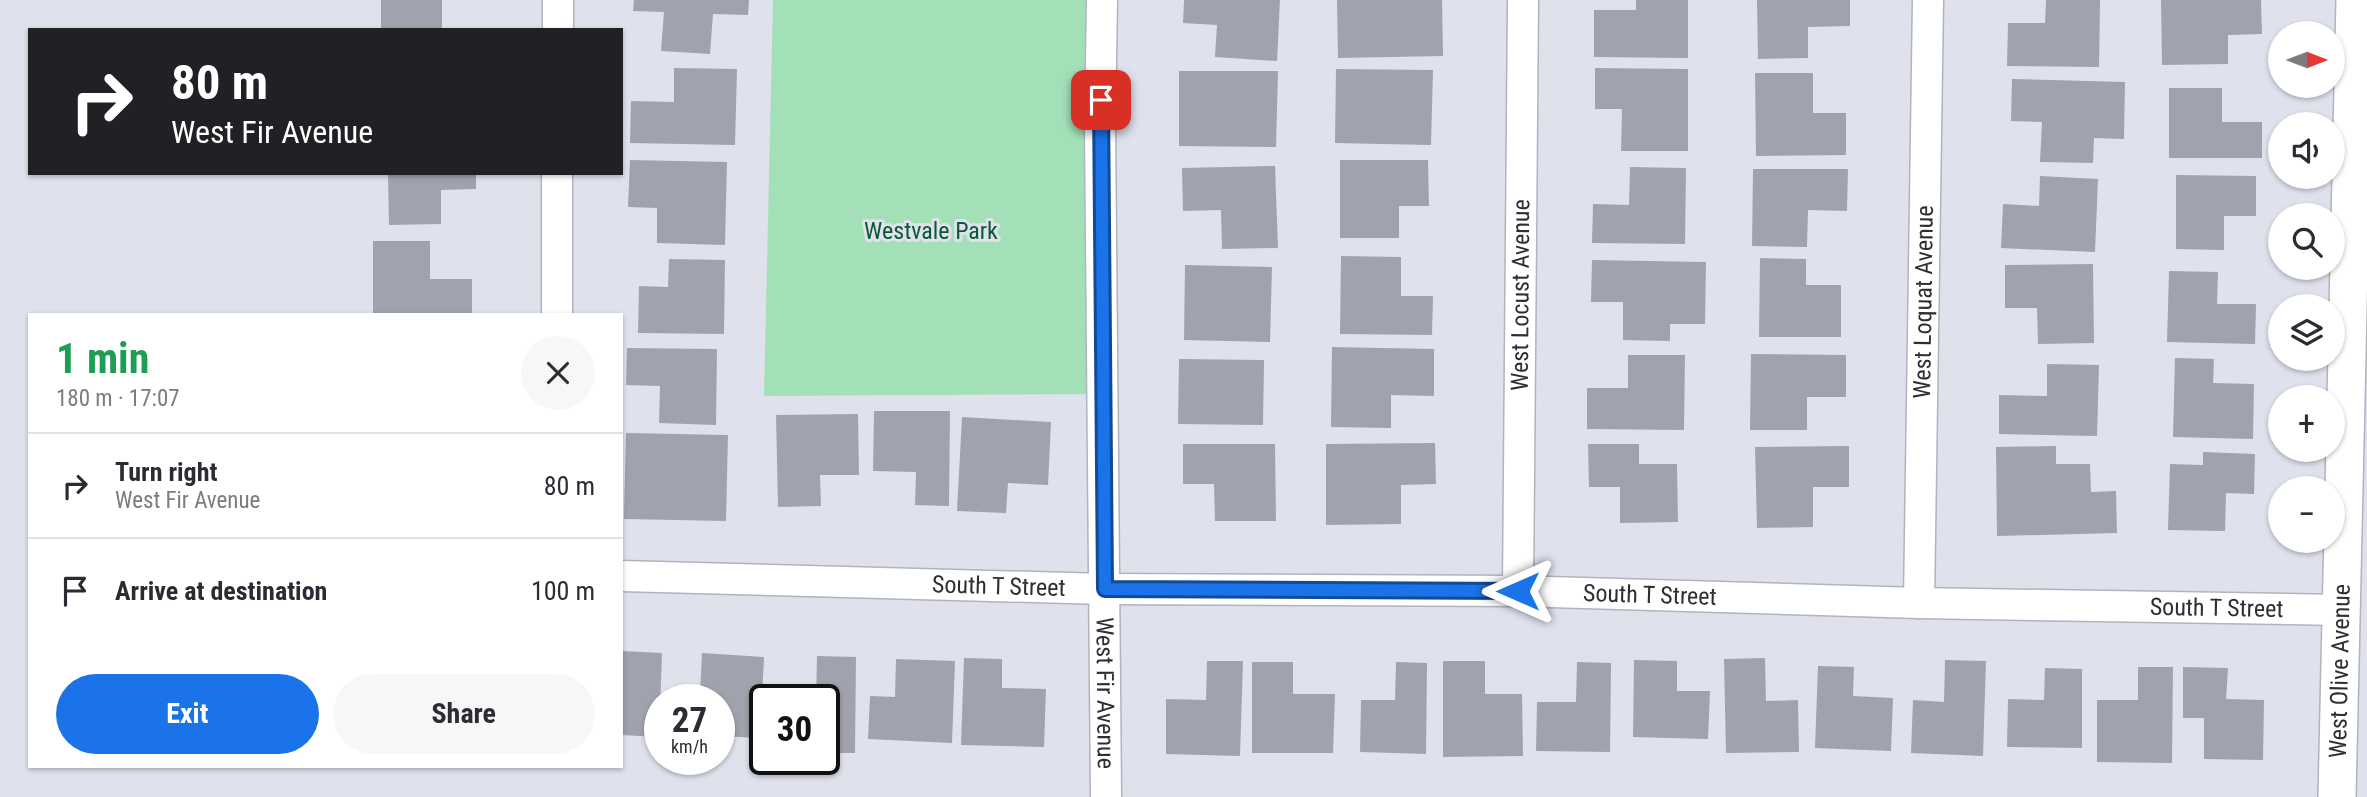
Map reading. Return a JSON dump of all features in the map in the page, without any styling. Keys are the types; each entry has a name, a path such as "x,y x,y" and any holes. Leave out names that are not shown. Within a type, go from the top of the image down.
{"street":[{"path":"558,0 558,28"},
{"name":"West Fir Avenue","path":"1102,0 1100,125 1107,797"},
{"name":"West Locust Avenue","path":"1518,591 1523,0"},
{"name":"West Loquat Avenue","path":"1919,603 1928,0"},
{"name":"West Olive Avenue","path":"2337,797 2355,0"},
{"path":"557,175 557,313"},
{"name":"South T Street","path":"623,576 1105,589 1518,591 1919,603 2341,610"}],"green space":[{"name":"Westvale Park","path":"773,0 1096,0 1093,394 764,396"}],"building":[{"path":"381,0 442,0 442,28 381,28"},
{"path":"634,0 749,0 748,15 713,14 710,54 661,51 664,12 633,11"},
{"path":"1184,0 1280,0 1277,61 1215,57 1217,25 1183,23"},
{"path":"1337,0 1442,0 1443,56 1338,58"},
{"path":"1636,0 1688,0 1688,58 1594,57 1594,10 1636,10"},
{"path":"1757,0 1850,0 1850,26 1808,27 1808,58 1758,59"},
{"path":"2046,0 2100,0 2099,67 2007,66 2008,23 2045,23"},
{"path":"2161,0 2261,0 2262,34 2228,35 2228,64 2162,65"},
{"path":"674,68 737,69 735,145 630,143 631,101 674,102"},
{"path":"1595,68 1688,69 1688,151 1621,151 1622,109 1595,109"},
{"path":"1336,69 1433,70 1431,145 1335,143"},
{"path":"1179,71 1278,71 1276,147 1179,146"},
{"path":"1755,73 1813,73 1813,113 1846,113 1846,155 1756,156"},
{"path":"2012,79 2125,82 2124,139 2094,138 2093,163 2040,162 2042,122 2011,121"},
{"path":"2169,88 2222,88 2222,122 2262,122 2262,158 2169,158"},
{"path":"630,160 727,162 725,245 657,243 657,208 628,207"},
{"path":"1340,160 1428,160 1429,206 1399,206 1399,238 1340,238"},
{"path":"1275,166 1278,248 1222,249 1221,210 1183,211 1182,168"},
{"path":"1630,167 1686,168 1685,244 1592,243 1593,204 1629,205"},
{"path":"1753,169 1848,169 1847,211 1808,210 1807,247 1752,246"},
{"path":"388,175 476,175 476,189 441,190 441,224 389,225"},
{"path":"2176,175 2256,176 2256,216 2224,216 2224,250 2176,249"},
{"path":"2040,176 2098,179 2095,252 2001,248 2003,204 2039,206"},
{"path":"373,241 430,241 430,279 472,279 472,313 373,313"},
{"path":"1341,256 1401,257 1401,296 1433,296 1432,335 1340,334"},
{"path":"1760,258 1806,259 1806,285 1841,285 1841,337 1759,337"},
{"path":"669,259 725,260 724,334 638,333 639,286 668,287"},
{"path":"1592,260 1706,262 1705,324 1670,324 1670,341 1623,340 1623,302 1591,302"},
{"path":"2093,264 2094,343 2038,344 2037,308 2005,308 2005,265"},
{"path":"1185,265 1272,267 1270,342 1184,340"},
{"path":"2169,271 2218,272 2217,304 2256,304 2255,344 2167,342"},
{"path":"1332,347 1434,349 1434,396 1391,395 1391,428 1331,427"},
{"path":"627,348 717,349 716,425 659,423 660,386 626,385"},
{"path":"1751,354 1846,355 1846,397 1807,397 1807,430 1750,430"},
{"path":"1628,355 1685,355 1684,430 1587,429 1587,388 1628,388"},
{"path":"2175,358 2214,359 2213,383 2254,384 2253,439 2173,437"},
{"path":"1179,359 1264,360 1263,425 1178,424"},
{"path":"2047,364 2099,365 2097,436 1999,434 1999,395 2047,396"},
{"path":"874,411 950,411 949,506 915,505 916,472 873,471"},
{"path":"858,414 859,475 820,475 821,506 778,507 776,415"},
{"path":"962,417 1051,422 1048,485 1008,483 1006,513 957,511"},
{"path":"626,433 728,435 726,521 624,519"},
{"path":"1435,443 1436,484 1401,485 1401,524 1326,525 1326,444"},
{"path":"1183,444 1275,444 1276,521 1215,521 1214,484 1183,484"},
{"path":"1588,444 1639,444 1639,464 1677,464 1678,522 1620,523 1620,487 1589,487"},
{"path":"1849,446 1849,487 1813,487 1813,527 1757,528 1755,447"},
{"path":"2056,446 2056,464 2090,464 2091,492 2116,491 2117,533 1997,536 1996,447"},
{"path":"2203,452 2255,454 2254,494 2226,493 2225,531 2168,530 2170,464 2203,465"},
{"path":"623,651 662,653 661,684 644,684 644,736 623,735"},
{"path":"702,653 764,657 763,684 749,684 749,737 735,737 735,684 700,684"},
{"path":"817,656 856,657 855,753 840,753 840,684 816,684"},
{"path":"964,658 1002,659 1002,688 1046,689 1044,747 961,745"},
{"path":"1765,658 1766,701 1798,700 1799,752 1726,753 1724,659"},
{"path":"896,659 955,661 952,743 868,739 870,696 895,697"},
{"path":"1634,660 1677,661 1677,691 1710,691 1708,739 1633,737"},
{"path":"1945,660 1986,661 1983,756 1911,753 1913,700 1944,702"},
{"path":"1207,661 1243,661 1240,756 1166,754 1166,699 1206,700"},
{"path":"1443,661 1485,661 1485,694 1522,694 1523,756 1443,757"},
{"path":"1252,662 1293,662 1293,694 1335,694 1333,753 1252,753"},
{"path":"1396,662 1427,663 1426,754 1360,752 1361,700 1395,700"},
{"path":"1577,662 1611,663 1610,752 1536,751 1537,702 1576,702"},
{"path":"1818,666 1854,667 1853,696 1893,698 1891,751 1815,748"},
{"path":"2138,667 2173,667 2172,763 2097,762 2097,700 2138,700"},
{"path":"2183,667 2228,668 2226,699 2264,700 2263,760 2204,759 2204,718 2183,718"},
{"path":"2045,668 2082,669 2082,748 2007,747 2008,699 2044,700"}],"route":[{"path":"1101,100 1105,589 1518,591"}]}
